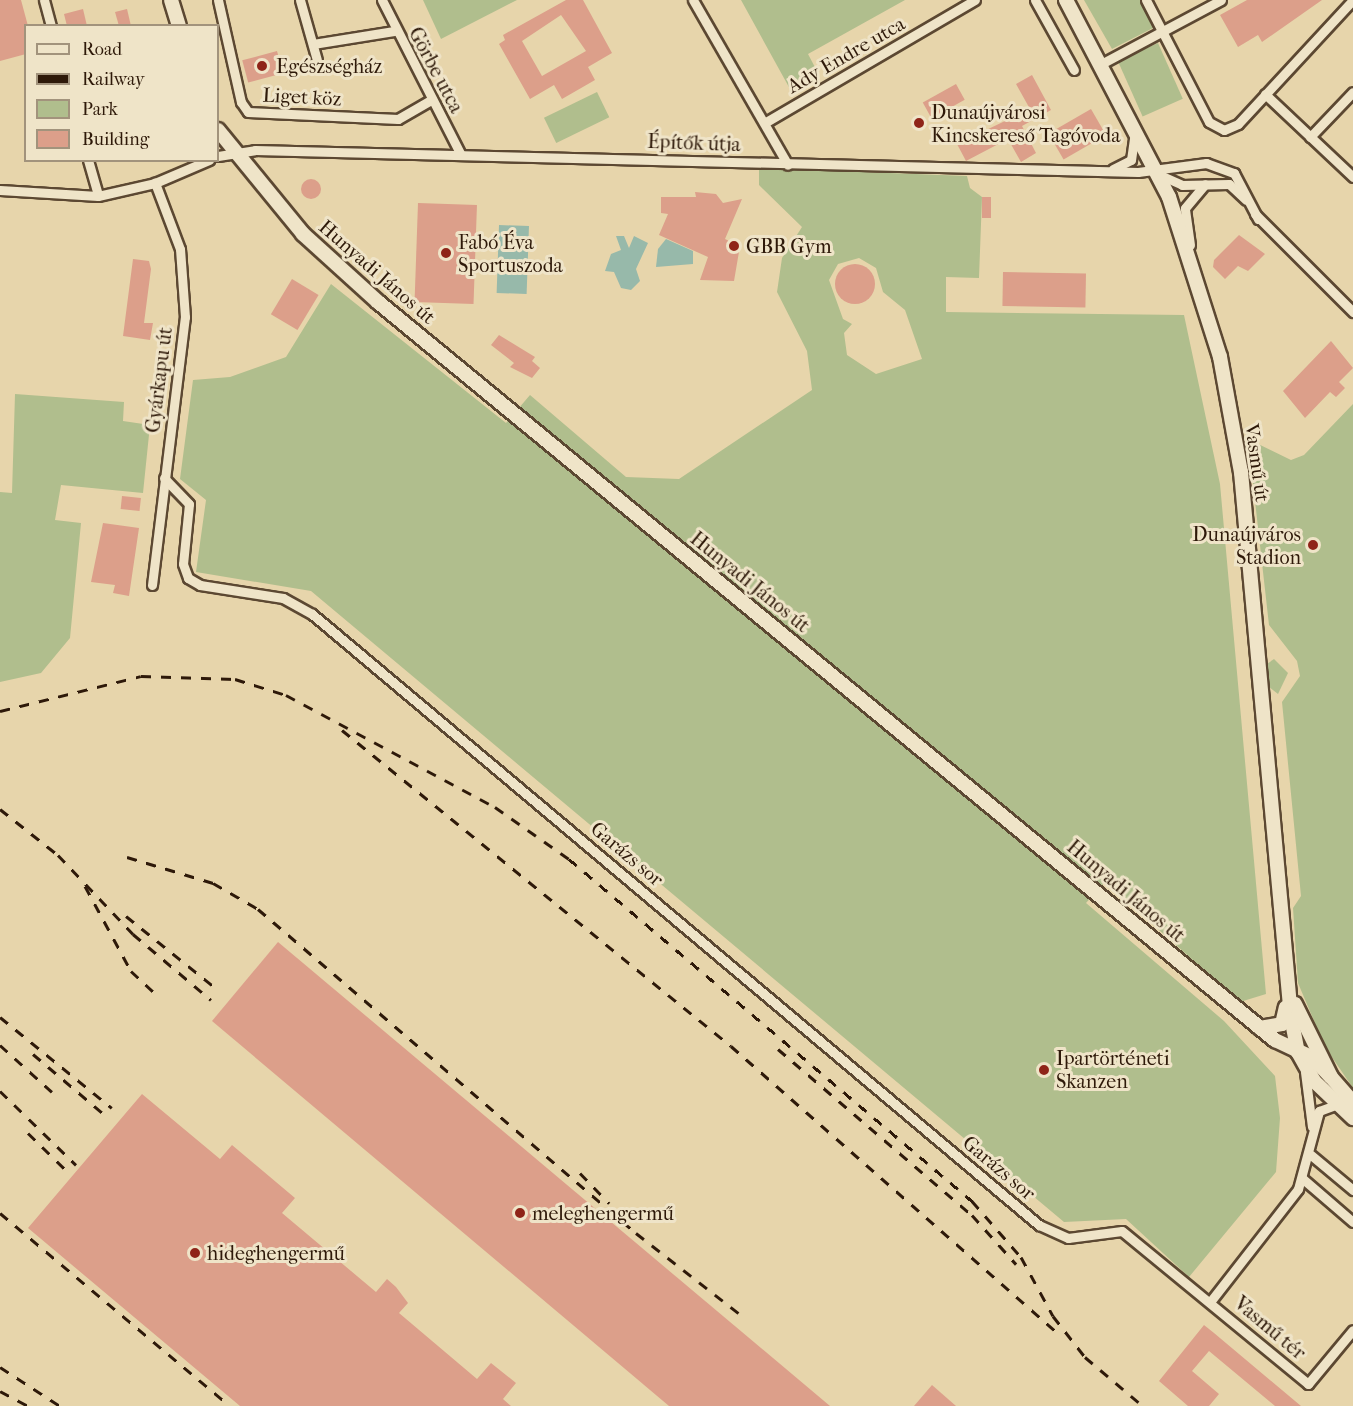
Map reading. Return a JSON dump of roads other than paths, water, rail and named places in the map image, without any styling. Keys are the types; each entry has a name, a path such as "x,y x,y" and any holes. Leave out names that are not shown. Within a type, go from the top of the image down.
{"street":[{"path":"44,0 50,24"},
{"path":"171,0 177,24"},
{"name":"Liget köz","path":"218,0 241,102 248,112 398,119 431,100"},
{"name":"Liget köz","path":"300,0 318,60"},
{"name":"Görbe utca","path":"382,0 394,31 461,155"},
{"path":"693,0 766,122 788,165"},
{"name":"Ady Endre utca","path":"766,122 975,0"},
{"path":"1035,0 1074,70"},
{"name":"Vasmű út","path":"1066,0 1156,171 1195,271 1220,357 1241,472 1286,964"},
{"path":"1146,0 1209,122 1224,130 1238,124 1353,0"},
{"path":"1101,64 1162,34 1221,0"},
{"path":"313,44 394,31"},
{"path":"1310,137 1353,92"},
{"path":"1265,94 1353,177"},
{"path":"1102,172 1131,160 1136,147 1131,124"},
{"name":"Hunyadi János út","path":"219,132 231,150 303,234 361,288 1260,1028 1298,1052"},
{"path":"219,156 231,150"},
{"name":"Építők útja","path":"231,150 1102,172 1156,171 1218,164 1244,185 1258,219"},
{"path":"89,162 98,196"},
{"path":"0,190 98,196 155,183 204,162"},
{"path":"1156,171 1170,183 1236,187 1258,219 1353,312"},
{"name":"Gyárkapu út","path":"152,585 185,287 180,249 155,183"},
{"path":"1195,271 1185,208 1206,184"},
{"name":"Garázs sor","path":"164,478 189,504 183,564 188,578 200,585 283,598 312,614 1039,1225 1068,1238 1122,1231"},
{"path":"1286,964 1287,991 1312,1136"},
{"path":"1286,964 1298,1014 1331,1077"},
{"path":"1260,1028 1282,1024 1287,991"},
{"path":"1298,1052 1313,1058 1353,1102"},
{"path":"1298,1052 1333,1103 1353,1118"},
{"path":"1312,1136 1319,1111 1333,1103 1353,1107"},
{"name":"Vasmű tér","path":"1210,1302 1282,1214 1303,1179 1311,1155 1312,1136"},
{"path":"1311,1155 1353,1190"},
{"path":"1303,1179 1353,1222"},
{"name":"Vasmű tér","path":"1122,1231 1308,1384 1353,1330"}],"railway":[{"path":"0,711 141,676 235,679 286,695 495,807 569,859 972,1201 1021,1257 1053,1316 1085,1357 1143,1406"},
{"path":"342,730 731,1046 1060,1335"},
{"path":"0,809 58,855 133,934 211,1000"},
{"path":"127,857 213,883 258,909 636,1233 741,1315"},
{"path":"85,886 131,971 159,997"},
{"path":"126,916 218,990"},
{"path":"0,1017 112,1108"},
{"path":"0,1045 52,1092"},
{"path":"778,1049 972,1215 1016,1264"},
{"path":"33,1054 106,1116"},
{"path":"0,1091 76,1165"},
{"path":"28,1133 69,1173"},
{"path":"580,1173 609,1203"},
{"path":"0,1213 230,1406"},
{"path":"0,1367 60,1406"},
{"path":"0,1391 28,1406"}],"place":[{"name":"Egészségház","path":"262,66"},
{"name":"Dunaújvárosi Kincskereső Tagóvoda","path":"919,123"},
{"name":"GBB Gym","path":"734,246"},
{"name":"Fabó Éva Sportuszoda","path":"446,253"},
{"name":"Dunaújváros Stadion","path":"1313,545"},
{"name":"Ipartörténeti Skanzen","path":"1044,1070"},
{"name":"meleghengermű","path":"520,1213"},
{"name":"hideghengermű","path":"195,1253"}]}
